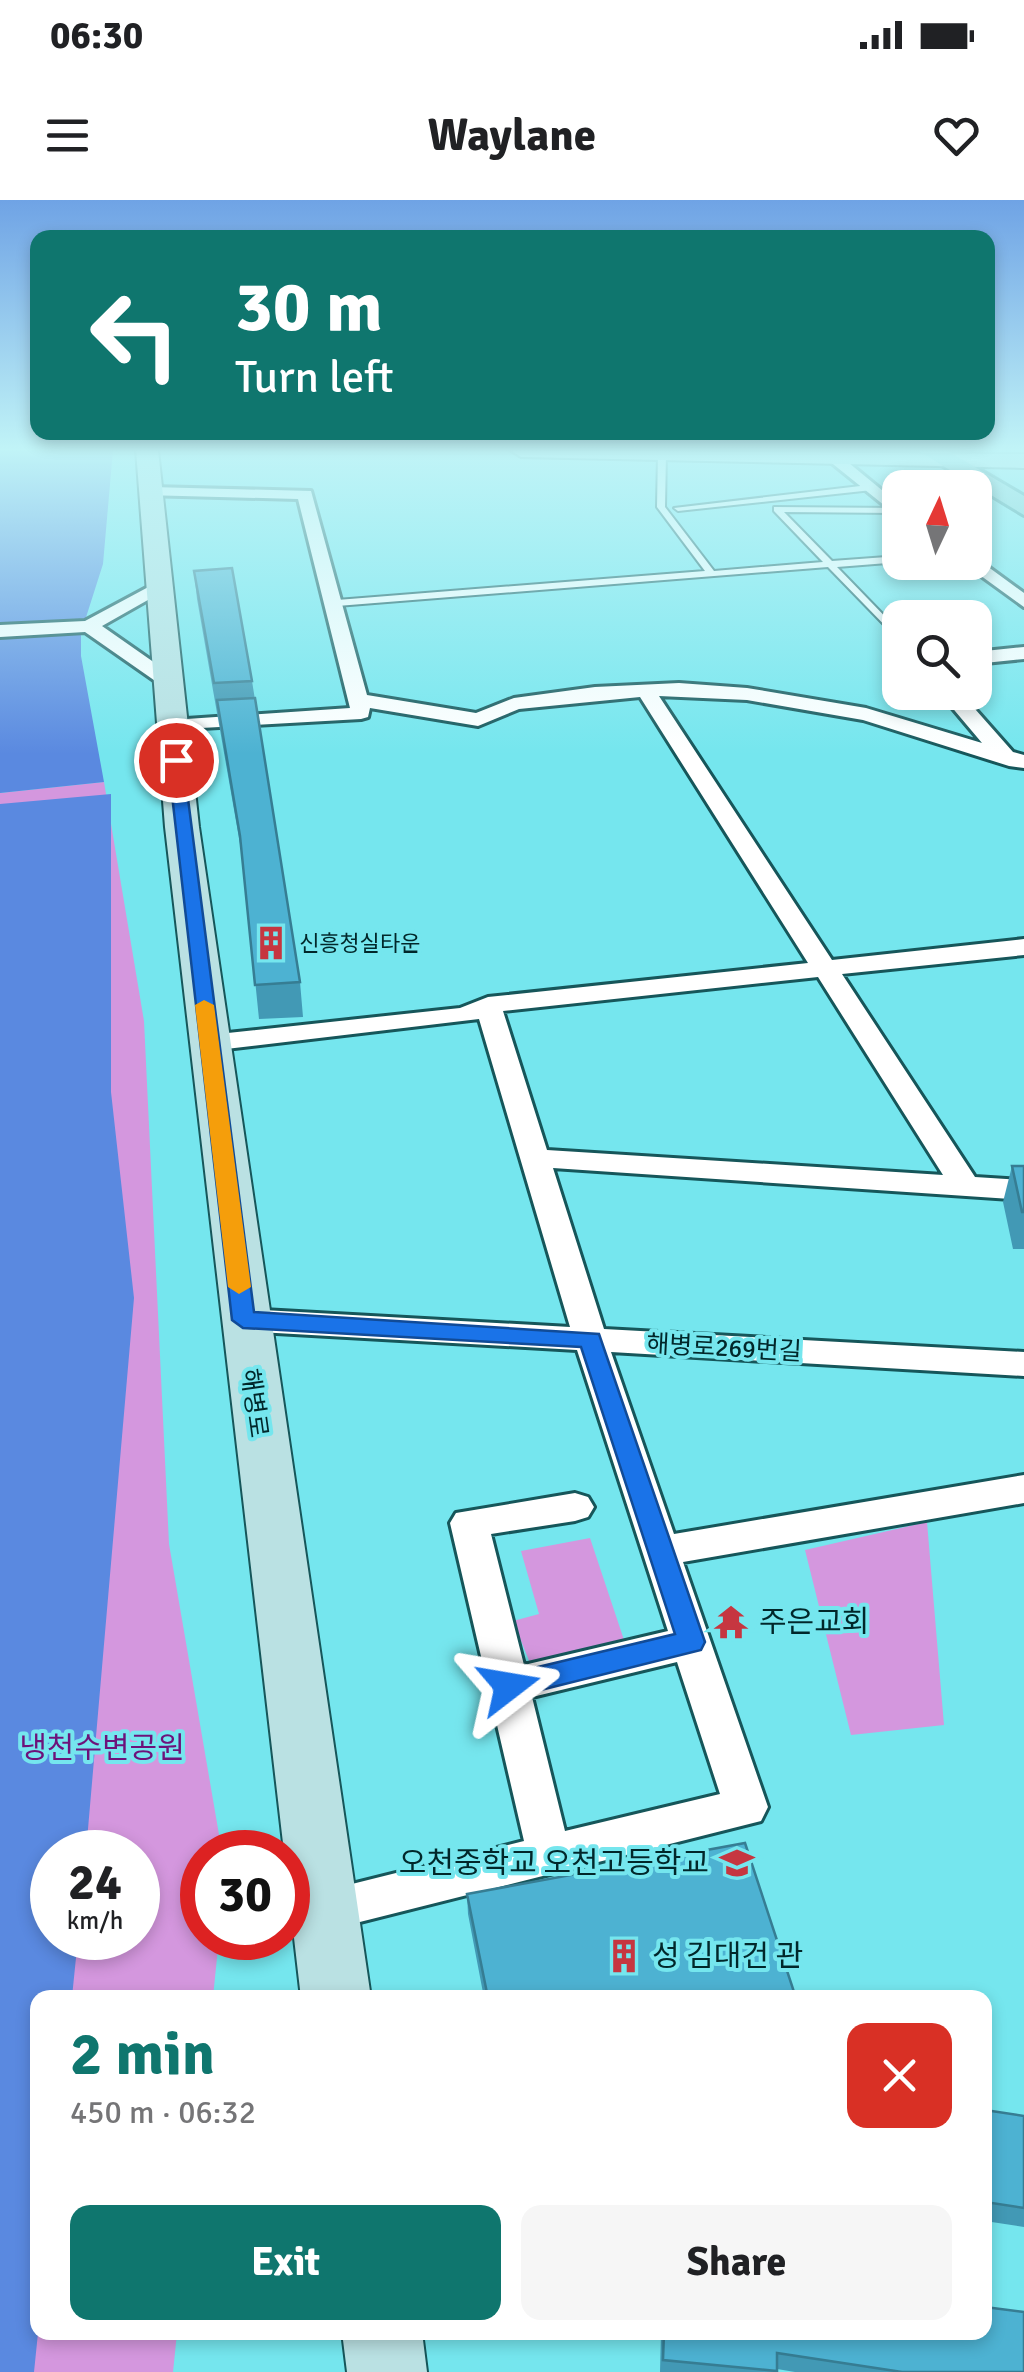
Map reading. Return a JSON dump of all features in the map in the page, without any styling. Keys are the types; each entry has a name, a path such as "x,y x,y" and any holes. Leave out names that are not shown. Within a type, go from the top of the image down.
{"main road":[{"name":"해병로","path":"157,551 172,726 243,1320 335,1990"},
{"path":"383,2340 387,2372"}],"street":[{"path":"172,726 361,713 321,551"},
{"path":"992,578 1024,602"},
{"path":"0,631 87,626 160,588"},
{"path":"87,626 168,681"},
{"path":"992,656 1024,652"},
{"path":"358,700 478,720 514,704 679,689 805,701 906,725 1017,761"},
{"path":"646,691 966,1186"},
{"path":"967,710 1017,761"},
{"path":"209,1043 465,1015 488,1006 1024,947"},
{"path":"324,1910 746,1808 590,1340 488,1006"},
{"path":"534,1158 1024,1190"},
{"name":"해병로269번길","path":"243,1320 1024,1364"},
{"path":"661,1552 1024,1489"},
{"path":"549,1855 469,1522 575,1506"},
{"path":"509,1686 691,1642"}],"lane":[{"path":"694,551 711,574"},
{"path":"819,551 882,618"},
{"path":"336,603 882,561"}],"green space":[{"name":"냉천수변공원","path":"104,782 144,1021 169,1544 218,1830 180,1830 180,1960 217,1960 214,1990 30,1990 30,2340 176,2340 173,2372 0,2372 0,793"},
{"path":"927,1522 944,1725 851,1735 805,1550"},
{"path":"590,1538 624,1640 530,1663 513,1621 539,1614 521,1551"}],"water":[{"path":"0,551 104,551 81,633 81,656 104,782 0,793"},
{"name":"냉천수변공원","path":"111,794 111,1092 134,1298 88,1830 30,1830 30,1960 76,1960 73,1990 30,1990 30,2340 37,2340 34,2372 0,2372 0,804"}],"building":[{"path":"232,568 252,681 214,683 194,571"},
{"path":"255,698 300,982 255,985 240,836 217,700"},
{"path":"1012,1166 1024,1166 1024,1212 1022,1212"},
{"name":"성 김대건 관","path":"745,1843 793,1990 486,1990 467,1894"},
{"path":"992,2111 1024,2116 1024,2208 992,2203"},
{"path":"992,2308 1024,2312 1024,2372 902,2372 777,2353 777,2371 663,2360 664,2340 992,2340"}],"slow traffic":[{"path":"204,1005 239,1287"}],"place":[{"name":"신흥청실타운","path":"271,943"},
{"name":"주은교회","path":"731,1622"},
{"name":"오천중학교 오천고등학교","path":"737,1863"},
{"name":"성 김대건 관","path":"624,1956"}],"route":[{"path":"176,760 243,1320 590,1340 691,1642 509,1686"}]}
